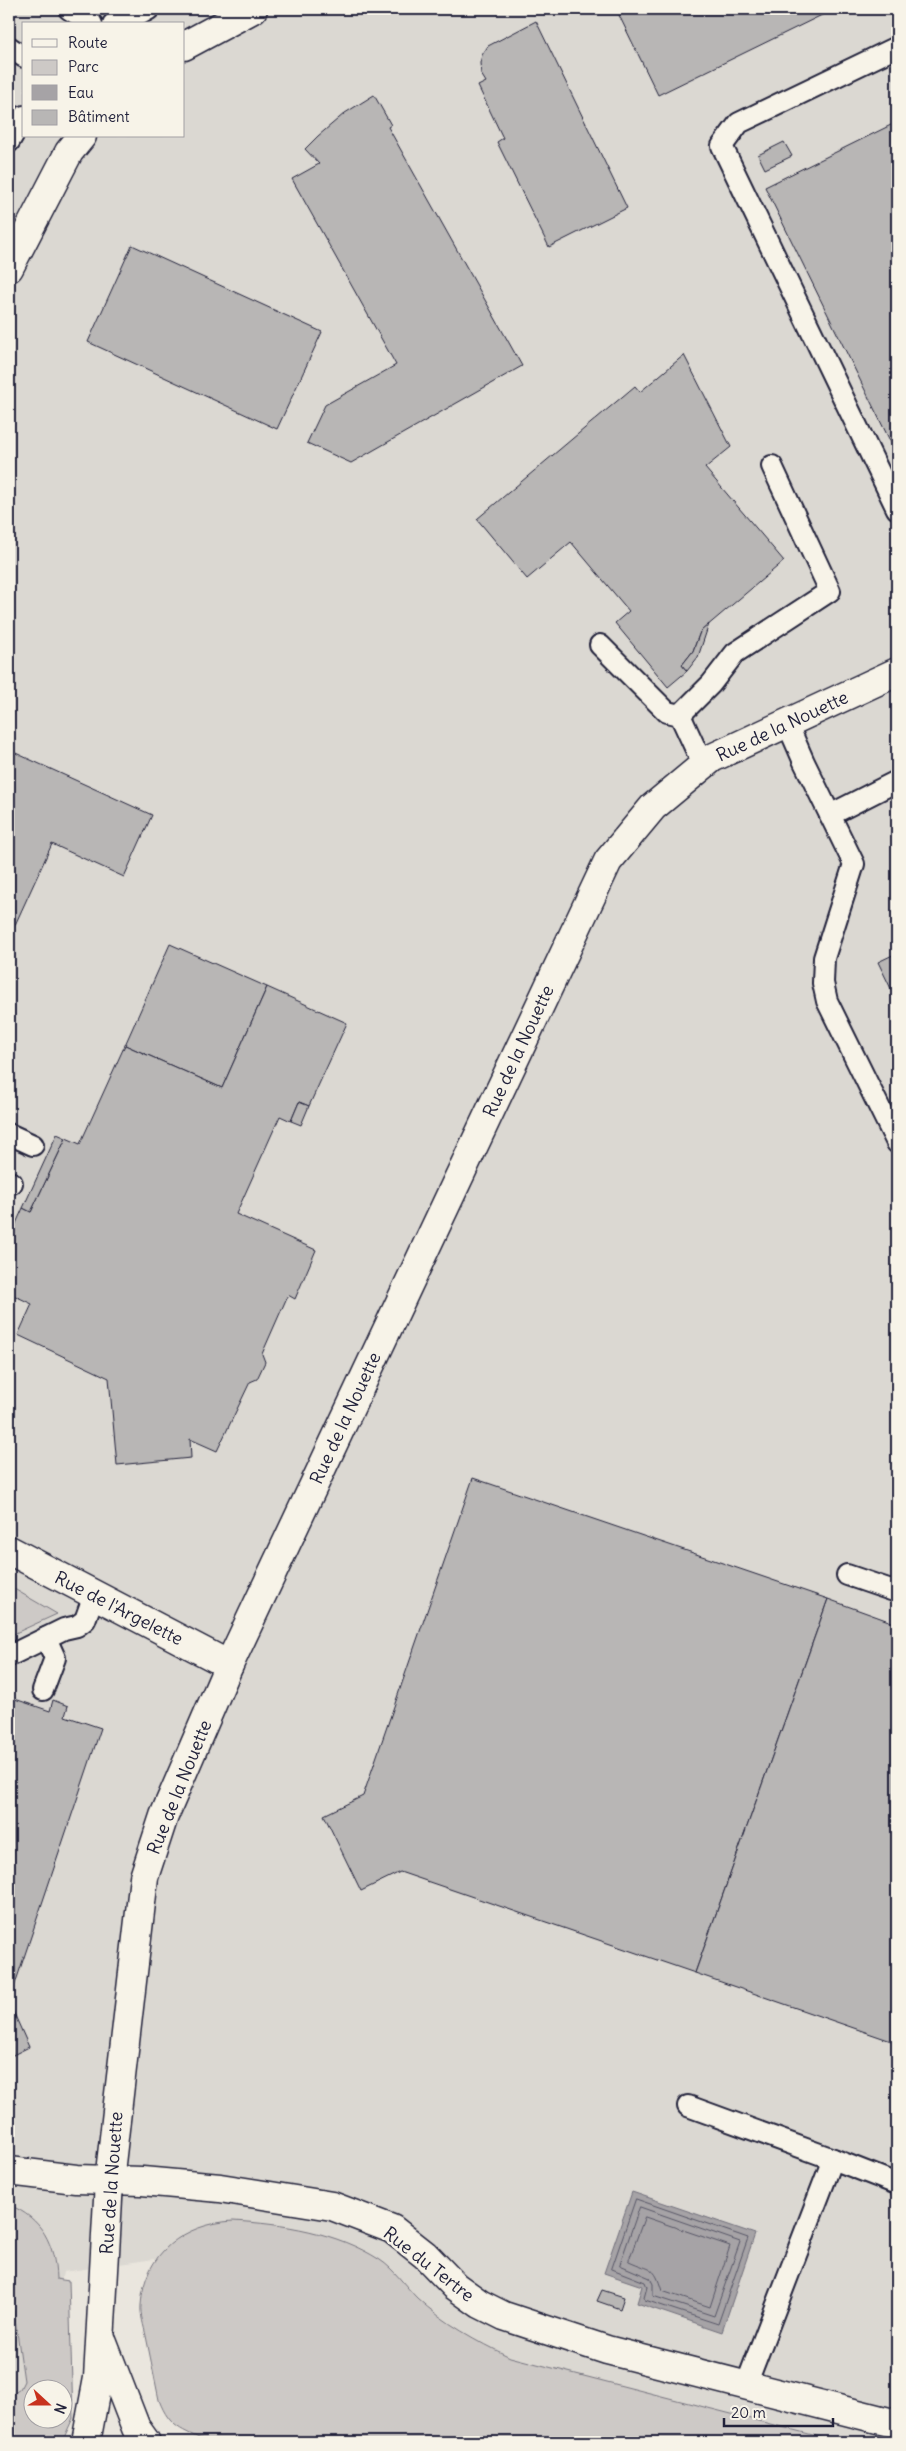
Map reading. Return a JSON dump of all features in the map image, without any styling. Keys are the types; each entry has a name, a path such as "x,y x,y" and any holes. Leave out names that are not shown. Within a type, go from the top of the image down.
{"street":[{"path":"185,45 252,9"},
{"path":"9,268 69,152 80,138"},
{"name":"Rue de la Nouette","path":"86,2442 92,2416 102,2340 108,2181 144,1877 164,1816 229,1665 608,861 653,807 712,758 897,672"},
{"name":"Rue de l'Argelette","path":"9,1550 229,1665"},
{"name":"Rue du Tertre","path":"9,2171 108,2181 142,2181 220,2188 332,2206 392,2229 455,2286 480,2304 504,2316 607,2350 897,2424"},
{"name":"Rue de la Nouette","path":"102,2340 136,2428 146,2442"}],"lane":[{"path":"69,9 89,22"},
{"path":"122,22 130,20 149,9"},
{"path":"9,47 22,56"},
{"path":"897,47 739,123 722,146 897,509"},
{"path":"9,142 22,119"},
{"path":"680,715 711,684 734,653 830,591 772,466"},
{"path":"600,645 666,712 680,715"},
{"path":"680,715 703,765"},
{"path":"787,723 854,864 824,958 823,983 827,1001 897,1143"},
{"path":"830,815 897,781"},
{"path":"9,1134 33,1145"},
{"path":"847,1575 897,1592"},
{"path":"9,1656 64,1629 77,1626 85,1620 94,1595"},
{"path":"43,1690 55,1658 46,1638"},
{"path":"688,2106 897,2184"},
{"path":"746,2385 833,2159"}],"shaded area":[{"path":"9,9 897,9 897,2442 767,2442 494,2366 317,2236 63,2272 45,2378 22,2378 22,2398 9,2411"}],"green space":[{"path":"9,1586 57,1614 9,1636"},
{"path":"9,2205 20,2210 38,2225 53,2254 56,2279 69,2281 72,2378 24,2378 14,2311 9,2303"},
{"path":"233,2221 271,2224 309,2231 328,2236 363,2250 385,2264 417,2298 438,2316 473,2338 510,2357 840,2442 207,2442 172,2423 163,2410 159,2400 141,2305 144,2287 150,2270 159,2256 170,2245 183,2235 198,2228 215,2223"},
{"path":"72,2384 73,2418 72,2420"},
{"path":"22,2385 22,2428 68,2428 62,2442 9,2442 9,2397 20,2389"}],"water":[{"path":"632,2192 755,2234 722,2332 637,2303 642,2286 604,2273"}],"building":[{"path":"616,9 821,9 824,14 658,95"},
{"path":"536,21 627,208 549,247 497,142 503,138 478,86 486,82 481,74 480,63 482,55 488,46"},
{"path":"374,95 391,125 388,127 522,366 351,463 307,443 325,405 396,365 292,179 319,164 305,149 345,113"},
{"path":"897,122 897,455 765,187"},
{"path":"784,142 792,156 765,169 758,155"},
{"path":"132,245 322,332 277,429 88,342"},
{"path":"684,355 731,447 705,468 784,561 700,632 693,651 682,665 687,671 668,687 615,623 629,611 571,542 527,579 477,519 635,386 640,392"},
{"path":"709,624 698,657 687,671 682,665 693,651 700,632"},
{"path":"9,750 152,815 124,877 52,844 9,938"},
{"path":"170,944 267,987 222,1088 125,1045"},
{"path":"897,953 897,1001 878,962"},
{"path":"267,987 347,1023 309,1106 299,1102 291,1121 280,1116 236,1214 316,1250 295,1299 288,1295 262,1354 265,1362 257,1379 250,1382 217,1451 190,1439 191,1458 117,1465 109,1378 18,1335 32,1304 9,1293 9,1239 23,1208 31,1212 66,1138 80,1144 125,1045 222,1088"},
{"path":"299,1102 309,1106 301,1125 291,1121"},
{"path":"57,1134 66,1138 31,1212 23,1208"},
{"path":"473,1478 828,1599 695,1973 400,1872 361,1891 324,1815 363,1796"},
{"path":"828,1599 897,1624 897,2043 695,1973"},
{"path":"9,1697 50,1711 53,1700 68,1706 65,1716 101,1728 9,2002"},
{"path":"9,2002 29,2047 9,2057"},
{"path":"602,2290 624,2297 620,2309 597,2301"}]}
